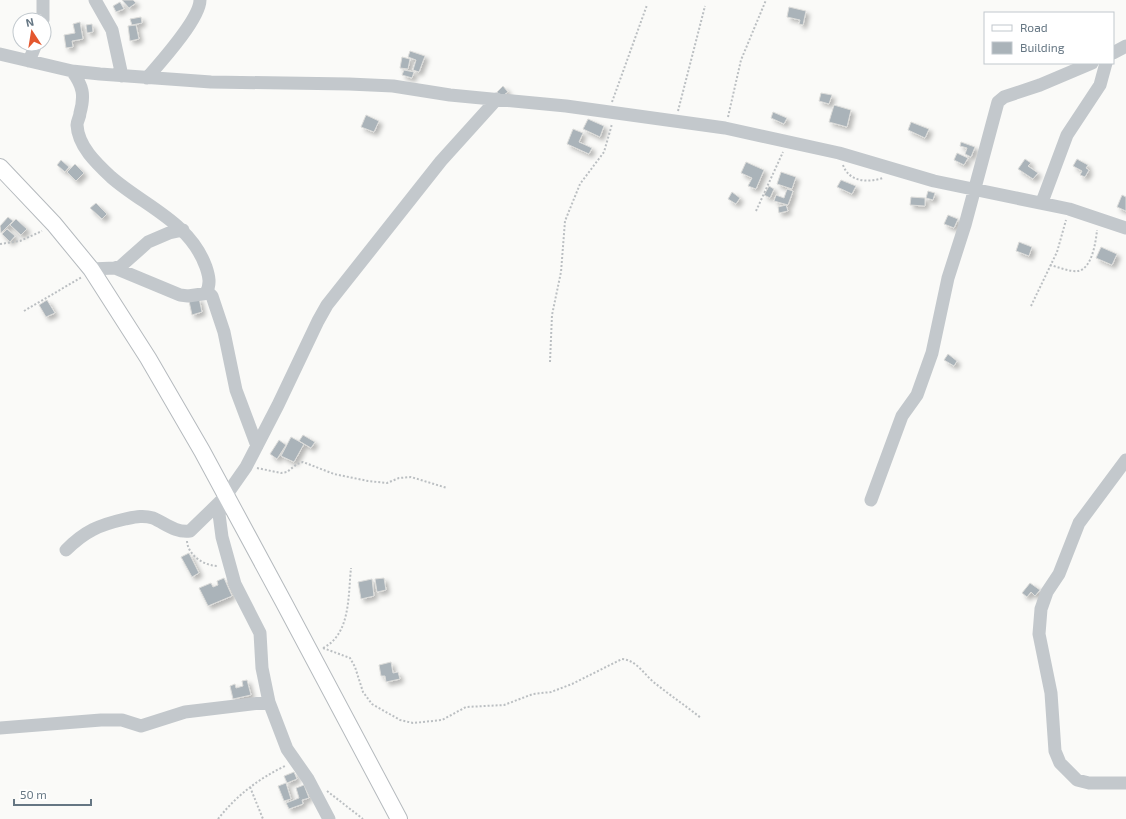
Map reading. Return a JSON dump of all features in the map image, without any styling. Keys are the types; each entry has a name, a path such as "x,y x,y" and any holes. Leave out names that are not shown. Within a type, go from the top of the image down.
{"main road":[{"path":"0,167 54,224 91,270 148,358 202,451 225,497 317,651 399,819"}],"street":[{"path":"43,0 43,12"},
{"path":"95,0 107,18 112,30 122,76"},
{"path":"147,78 174,47 192,20 200,4 200,0"},
{"path":"1114,52 1126,46"},
{"path":"29,61 33,52"},
{"path":"0,54 72,71 211,82 393,86 450,95 497,99 724,128 839,153 934,181 1042,202 1099,218 1126,228"},
{"path":"871,500 902,416 917,396 932,353 948,278 975,190 998,102 1004,97 1046,83 1090,64"},
{"path":"1042,202 1067,135 1100,85 1106,64"},
{"path":"72,71 83,91 84,100 77,124 81,142 91,157 112,178 183,230 194,244 210,278 206,293"},
{"path":"66,550 86,533 96,527 138,516 155,519 180,531 190,532 225,497 246,467 327,305 441,162 497,99"},
{"path":"91,270 115,268 126,262 153,238 183,230"},
{"path":"115,268 180,295 188,296 209,293 212,296 219,313 236,390 257,446"},
{"path":"1126,460 1079,523 1059,574 1042,601 1040,621 1042,648 1051,692 1053,738 1060,763 1077,780 1089,783 1126,783"},
{"path":"225,497 219,514 222,537 235,584 260,633 262,668 269,702 282,740 308,779 329,819"},
{"path":"0,728 101,720 122,720 141,726 185,712 269,702"}],"path":[{"path":"724,128 742,55 766,0"},
{"path":"550,362 552,315 561,272 565,221 580,184 604,152 612,113 647,5"},
{"path":"675,122 705,6"},
{"path":"756,211 788,142"},
{"path":"1031,306 1060,244 1069,209"},
{"path":"1050,265 1077,272 1086,267 1096,236 1099,218"},
{"path":"0,244 20,241 54,224"},
{"path":"24,311 91,270"},
{"path":"246,467 281,473 287,472 297,464 304,462 334,474 368,481 387,483 399,478 411,477 446,488"},
{"path":"190,532 187,545 194,555 210,566 230,565"},
{"path":"317,651 334,640 344,621 351,568"},
{"path":"317,651 350,658 356,667 365,697 383,711 406,722 422,723 442,720 466,708 504,705 533,694 551,692 572,684 622,658 637,666 654,683 701,718"},
{"path":"218,819 232,802 250,786 296,760"},
{"path":"308,779 363,819"},
{"path":"250,786 262,819"}],"building":[{"path":"122,0 133,0 136,3 129,8"},
{"path":"120,2 124,9 116,12 113,6"},
{"path":"789,7 806,11 803,25 799,24 800,20 787,17"},
{"path":"141,17 142,23 132,25 130,19"},
{"path":"80,22 83,39 72,41 73,47 66,48 64,35 75,33 73,24"},
{"path":"92,24 93,32 87,33 86,25"},
{"path":"136,25 139,39 130,41 128,26"},
{"path":"410,51 425,56 419,72 413,70 416,60 408,57"},
{"path":"402,57 410,59 408,69 400,68"},
{"path":"404,70 414,72 412,78 402,75"},
{"path":"503,86 508,92 501,97 497,92"},
{"path":"821,93 832,95 829,104 819,101"},
{"path":"834,105 851,110 847,127 829,122"},
{"path":"773,112 787,118 784,124 771,118"},
{"path":"366,115 379,121 374,132 361,127"},
{"path":"588,119 604,126 600,137 583,129"},
{"path":"911,122 929,129 925,138 908,130"},
{"path":"573,129 583,133 579,142 592,148 589,154 567,144"},
{"path":"961,142 975,147 971,157 965,154 967,148 960,146"},
{"path":"957,153 968,158 964,165 954,160"},
{"path":"1025,159 1031,163 1028,166 1038,173 1033,179 1018,169"},
{"path":"1077,159 1088,165 1086,168 1089,170 1085,177 1080,175 1082,171 1073,166"},
{"path":"61,160 69,167 65,172 57,165"},
{"path":"746,162 764,170 756,189 748,186 752,178 741,173"},
{"path":"75,164 84,173 76,181 67,172"},
{"path":"781,172 796,177 792,189 777,184"},
{"path":"841,180 856,186 852,194 837,187"},
{"path":"769,186 774,189 770,198 764,195"},
{"path":"787,189 793,191 788,205 774,201 776,195 784,198"},
{"path":"928,191 935,193 933,200 926,198"},
{"path":"732,192 740,198 736,204 728,199"},
{"path":"1122,195 1126,197 1126,211 1117,207"},
{"path":"911,197 925,198 925,206 910,205"},
{"path":"96,203 107,214 102,219 90,208"},
{"path":"786,205 788,211 779,213 778,207"},
{"path":"948,215 958,219 954,228 944,224"},
{"path":"8,217 13,221 1,233 0,226"},
{"path":"16,219 27,229 21,235 10,225"},
{"path":"7,229 15,236 10,242 2,234"},
{"path":"1019,242 1032,247 1029,256 1016,251"},
{"path":"1101,247 1117,254 1112,265 1096,258"},
{"path":"199,298 202,312 192,315 189,301"},
{"path":"47,300 55,313 46,317 39,305"},
{"path":"948,354 957,361 954,366 944,360"},
{"path":"303,435 315,442 311,448 299,441"},
{"path":"291,437 304,444 294,462 281,456"},
{"path":"279,440 286,445 277,459 270,454"},
{"path":"189,553 199,573 192,577 181,557"},
{"path":"224,578 232,596 208,606 199,588 211,583 213,587 218,585 217,581"},
{"path":"384,578 386,590 377,592 375,579"},
{"path":"372,579 374,596 361,599 358,582"},
{"path":"1030,583 1040,590 1035,596 1031,592 1027,597 1022,593"},
{"path":"391,662 393,673 398,672 400,679 386,682 385,676 381,676 379,665"},
{"path":"247,680 251,695 233,699 230,686 235,684 236,688 243,686 242,681"},
{"path":"294,772 297,779 287,783 284,776"},
{"path":"286,783 291,799 284,801 278,786"},
{"path":"304,785 309,798 302,800 303,804 289,809 286,803 299,798 296,788"}]}
